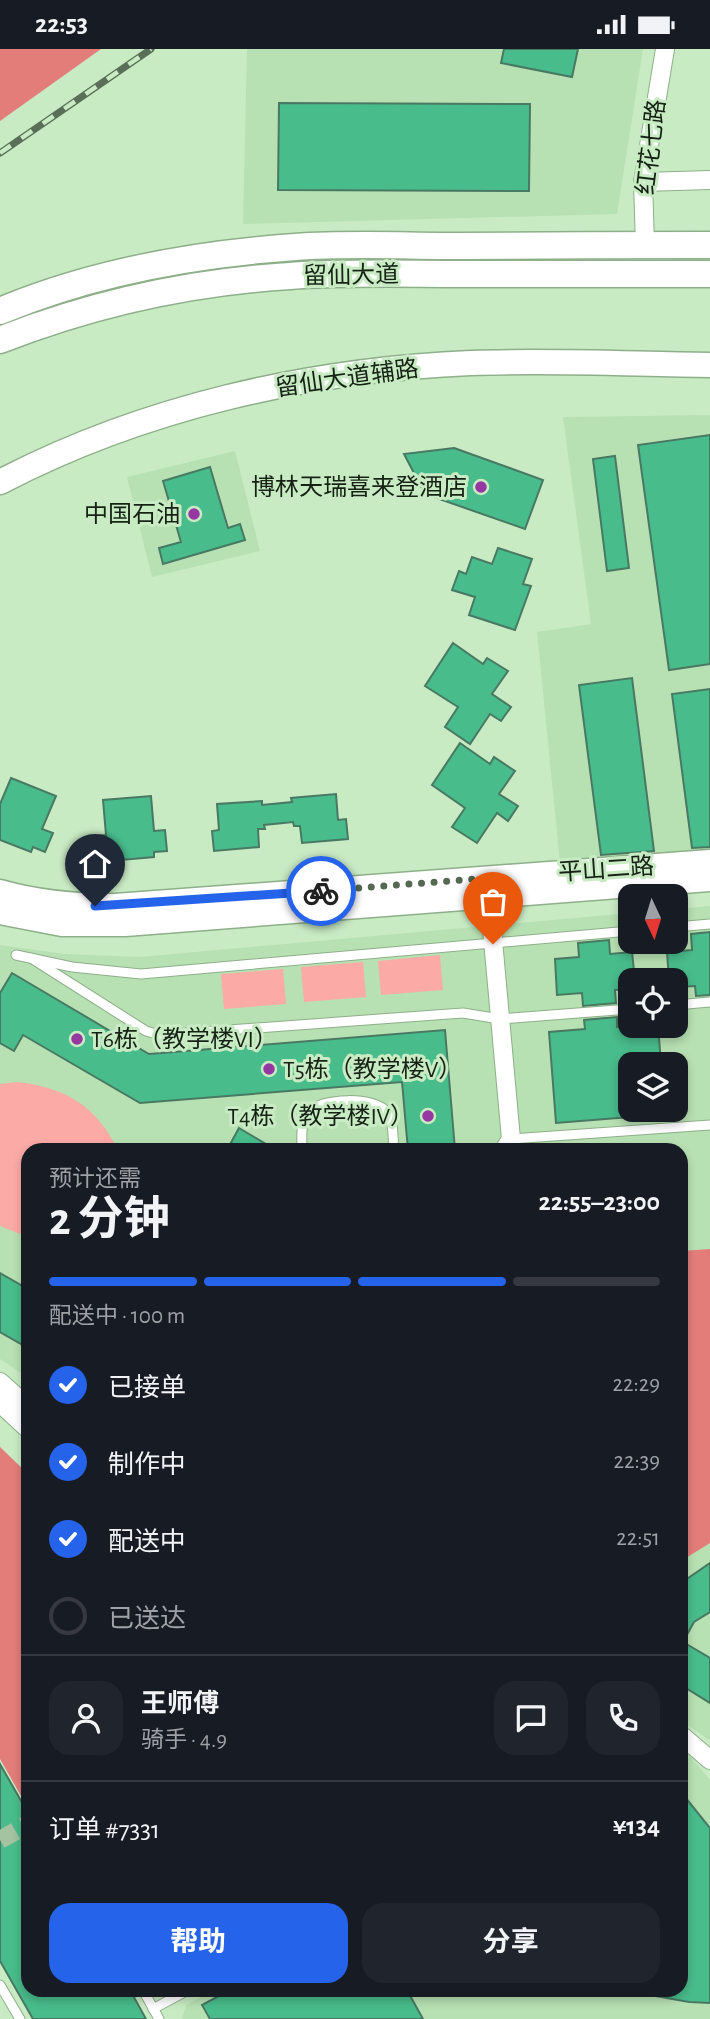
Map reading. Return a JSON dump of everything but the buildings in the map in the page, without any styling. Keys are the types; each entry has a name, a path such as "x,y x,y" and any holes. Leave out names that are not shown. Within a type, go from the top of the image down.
{"main road":[{"name":"留仙大道","path":"0,311 71,286 131,270 242,251 370,246 710,245"},
{"name":"留仙大道","path":"0,340 131,299 186,287 251,279 349,274 710,274"},
{"name":"留仙大道辅路","path":"0,482 83,444 185,409 239,395 332,377 471,363 710,365"},
{"name":"留仙大道辅路","path":"0,496 90,457 146,437 248,408 300,398 401,384 460,380 710,382"},
{"name":"平山二路","path":"0,912 31,920 91,926 710,862"},
{"name":"平山二路","path":"0,892 31,901 76,906 115,906 710,879"}],"street":[{"name":"红花七路","path":"645,245 643,182 665,49"},
{"path":"643,182 710,180"},
{"path":"488,887 508,1143"},
{"path":"0,1382 21,1401"},
{"path":"0,1403 21,1423"},
{"path":"688,1740 708,1755"}],"lane":[{"path":"688,926 710,924"},
{"path":"16,955 72,967 141,974 618,932"},
{"path":"30,958 146,1031 160,1035 463,1013 500,1019 618,1010"},
{"path":"688,1004 710,1002"},
{"path":"302,1143 302,1128 309,1112 322,1103 369,1101 381,1105 390,1115 392,1143"},
{"path":"528,1143 710,1125"},
{"path":"0,1985 20,2019"},
{"path":"147,1997 159,2019"},
{"path":"153,2008 174,1997"}],"shaded area":[{"path":"0,49 101,49 0,121"},
{"path":"247,49 643,49 617,214 243,224"},
{"path":"710,415 710,851 560,863 537,632 591,624 563,417"},
{"name":"中国石油","path":"235,451 260,551 152,577 127,477"},
{"path":"710,906 710,1741 688,1725 688,1143 21,1143 21,1373 0,1359 0,945 65,954 140,957 618,914 618,954 688,954 688,908"},
{"path":"440,955 443,990 381,995 378,961"},
{"path":"363,962 366,997 304,1002 301,967"},
{"path":"283,969 286,1004 224,1009 221,974"},
{"path":"17,1082 50,1088 64,1094 89,1110 100,1121 114,1143 21,1143 21,1234 0,1226 0,1084"},
{"path":"710,1249 710,1543 688,1557 688,1251"},
{"path":"0,1447 21,1467 21,1796 0,1759"},
{"path":"690,1756 710,1780 710,2019 182,2019 186,2005 200,1997 688,1997"}],"tunnel":[{"path":"0,1840 21,1828"}],"railway":[{"path":"0,153 151,49"}],"way so far":[{"path":"321,891 487,878 493,944"}],"place":[{"name":"博林天瑞喜来登酒店","path":"481,487"},
{"name":"中国石油","path":"194,514"},
{"name":"T6栋（教学楼VI）","path":"77,1039"},
{"name":"T5栋（教学楼V）","path":"269,1069"},
{"name":"T4栋（教学楼IV）","path":"428,1116"}],"route":[{"path":"95,906 321,891"}]}
